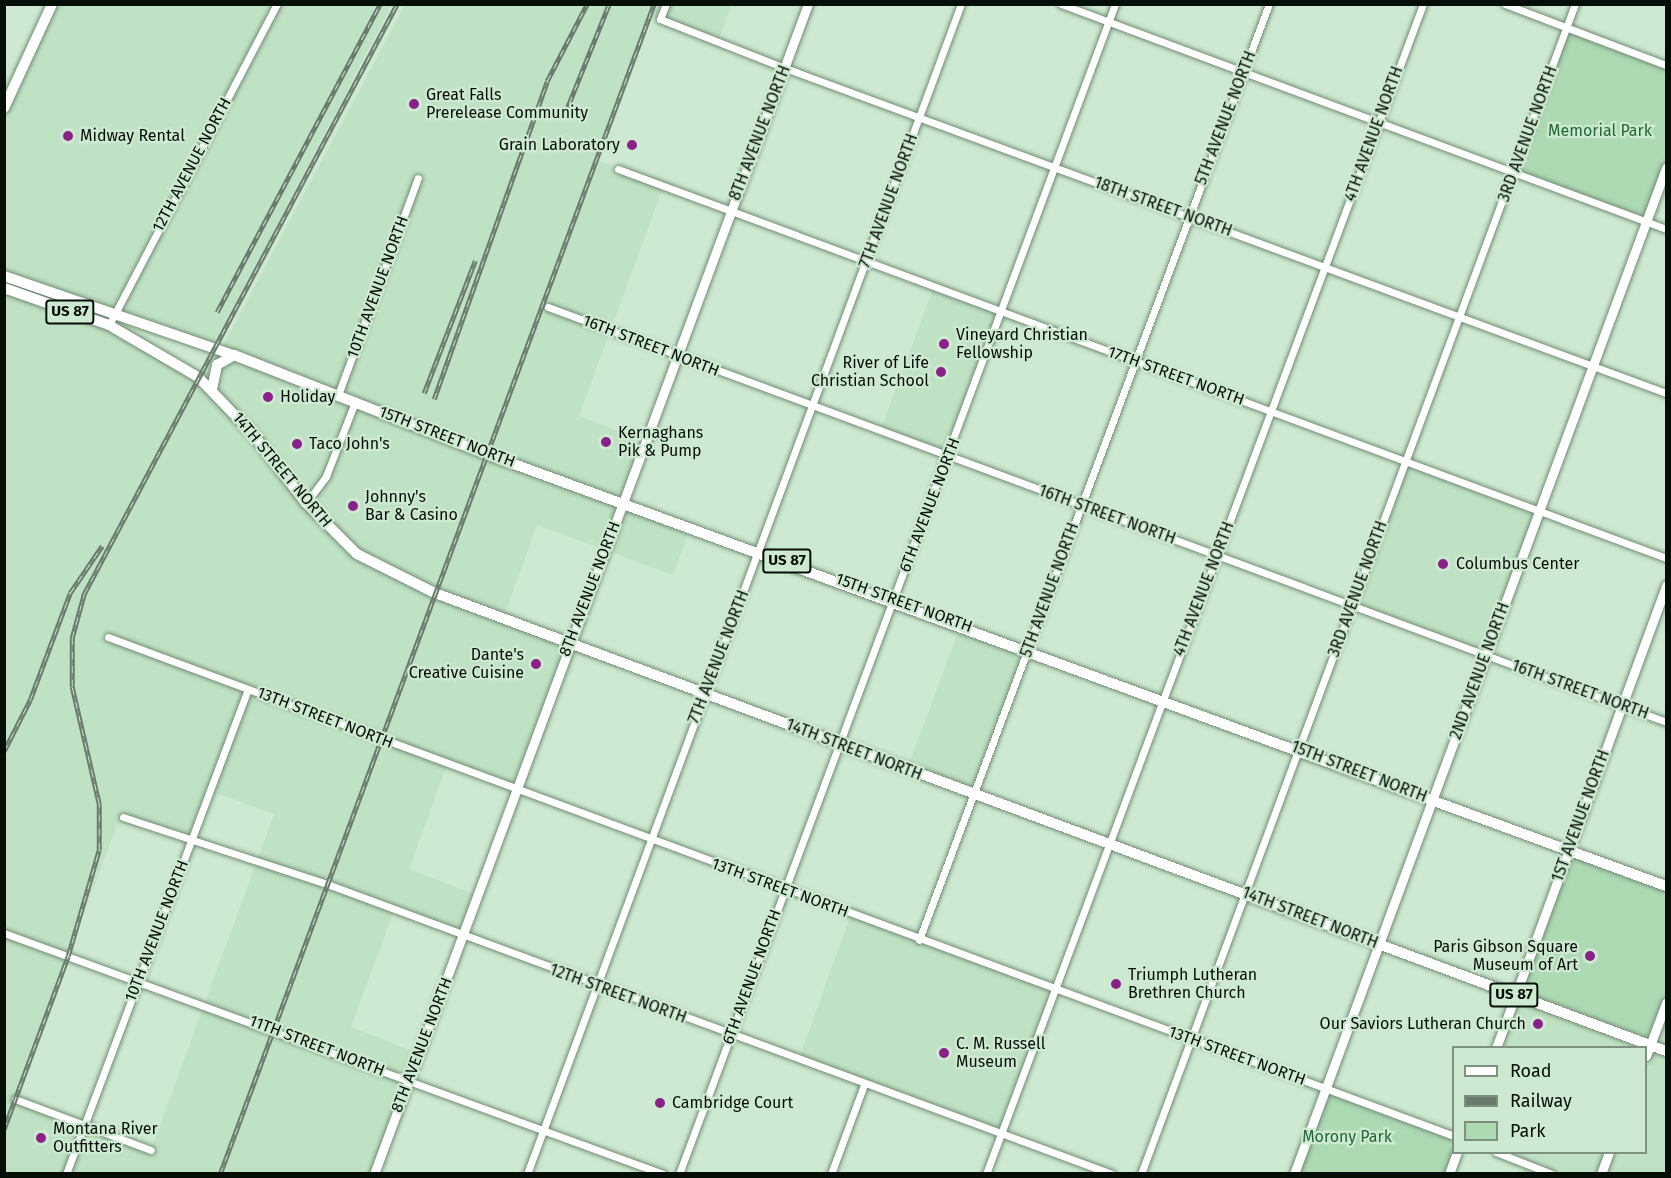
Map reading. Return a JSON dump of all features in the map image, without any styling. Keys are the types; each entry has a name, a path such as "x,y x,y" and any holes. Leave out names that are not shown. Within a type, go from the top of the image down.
{"main road":[{"path":"4,108 52,4"},
{"name":"8TH AVENUE NORTH","path":"374,1173 808,4"},
{"name":"2ND AVENUE NORTH","path":"1294,1173 1666,168"},
{"name":"15TH STREET NORTH","path":"4,276 110,321 135,338"},
{"name":"15TH STREET NORTH","path":"4,288 110,321 234,355 338,396 1666,886"},
{"name":"14TH STREET NORTH","path":"135,338 212,389 306,503 357,554 381,568 569,644 1650,1045"},
{"path":"212,389 217,365 234,355"},
{"name":"1ST AVENUE NORTH","path":"1496,1046 1666,585"},
{"path":"1647,1053 1666,1003"},
{"name":"US 87","path":"1650,1045 1666,1051"},
{"path":"1449,1173 1456,1154"},
{"path":"1601,1173 1608,1154"}],"street":[{"name":"12TH AVENUE NORTH","path":"110,321 277,4"},
{"name":"18TH STREET NORTH","path":"666,4 660,19 785,68 1666,393"},
{"name":"7TH AVENUE NORTH","path":"527,1173 962,4"},
{"path":"1060,4 1666,229"},
{"name":"6TH AVENUE NORTH","path":"679,1173 1115,4"},
{"name":"5TH AVENUE NORTH","path":"919,940 1269,4"},
{"name":"4TH AVENUE NORTH","path":"986,1173 1423,4"},
{"path":"1505,4 1666,65"},
{"name":"3RD AVENUE NORTH","path":"1141,1173 1575,4"},
{"name":"17TH STREET NORTH","path":"618,169 1666,558"},
{"name":"10TH AVENUE NORTH","path":"338,396 418,178"},
{"name":"16TH STREET NORTH","path":"548,307 1666,722"},
{"path":"306,503 326,476 355,402"},
{"name":"13TH STREET NORTH","path":"108,637 514,791 1452,1135"},
{"name":"10TH AVENUE NORTH","path":"66,1173 248,689"},
{"name":"12TH STREET NORTH","path":"123,817 192,836 1000,1135 1112,1173"},
{"name":"11TH STREET NORTH","path":"4,933 139,980 663,1173"},
{"path":"831,1173 864,1085"},
{"path":"15,1099 151,1150"},
{"path":"1501,1154 1552,1173"}],"shaded area":[{"path":"53,5 392,5 213,347 220,351 405,5 731,5 718,42 650,16 596,160 664,185 579,416 645,441 624,501 691,526 673,575 537,525 503,619 569,644 514,791 447,765 409,869 477,895 462,937 394,911 351,1027 418,1053 374,1173 5,1173 4,288 109,326 198,376 212,348 5,276 5,109","holes":["210,791 274,814 151,1150 15,1099 117,825 130,816 192,836"]},
{"name":"River of Life Christian School","path":"934,287 1002,312 948,456 880,431"},
{"name":"Columbus Center","path":"1406,461 1539,511 1485,656 1352,605"},
{"path":"961,624 1028,649 974,795 907,770"},
{"path":"851,914 1055,990 1000,1135 798,1061"},
{"path":"1515,995 1666,1001 1666,1173 1523,1173 1527,1164 1499,1154 1647,1154 1647,1046 1497,1046"}],"green space":[{"name":"Memorial Park","path":"1567,27 1666,65 1666,168 1647,222 1514,172"},
{"path":"1568,850 1666,886 1666,1001 1650,1045 1515,995"},
{"name":"Morony Park","path":"1325,1089 1452,1136 1449,1173 1294,1174"}],"railway":[{"path":"217,312 380,4"},
{"path":"4,1129 68,956 99,850 99,804 72,687 72,638 84,594 397,4"},
{"path":"434,399 547,81 587,4"},
{"path":"564,116 609,4"},
{"path":"220,1174 654,4"},
{"path":"424,393 475,261"},
{"path":"4,751 30,700 70,593 102,546"}],"place":[{"name":"Great Falls Prerelease Community","path":"414,104"},
{"name":"Midway Rental","path":"68,136"},
{"name":"Grain Laboratory","path":"632,145"},
{"name":"Vineyard Christian Fellowship","path":"944,344"},
{"name":"River of Life Christian School","path":"941,372"},
{"name":"Holiday","path":"268,397"},
{"name":"Kernaghans Pik & Pump","path":"606,442"},
{"name":"Taco John's","path":"297,444"},
{"name":"Johnny's Bar & Casino","path":"353,506"},
{"name":"Columbus Center","path":"1443,564"},
{"name":"Dante's Creative Cuisine","path":"536,664"},
{"name":"Paris Gibson Square Museum of Art","path":"1590,956"},
{"name":"Triumph Lutheran Brethren Church","path":"1116,984"},
{"name":"Our Saviors Lutheran Church","path":"1538,1024"},
{"name":"C. M. Russell Museum","path":"944,1053"},
{"name":"Cambridge Court","path":"660,1103"},
{"name":"Montana River Outfitters","path":"41,1138"}]}
